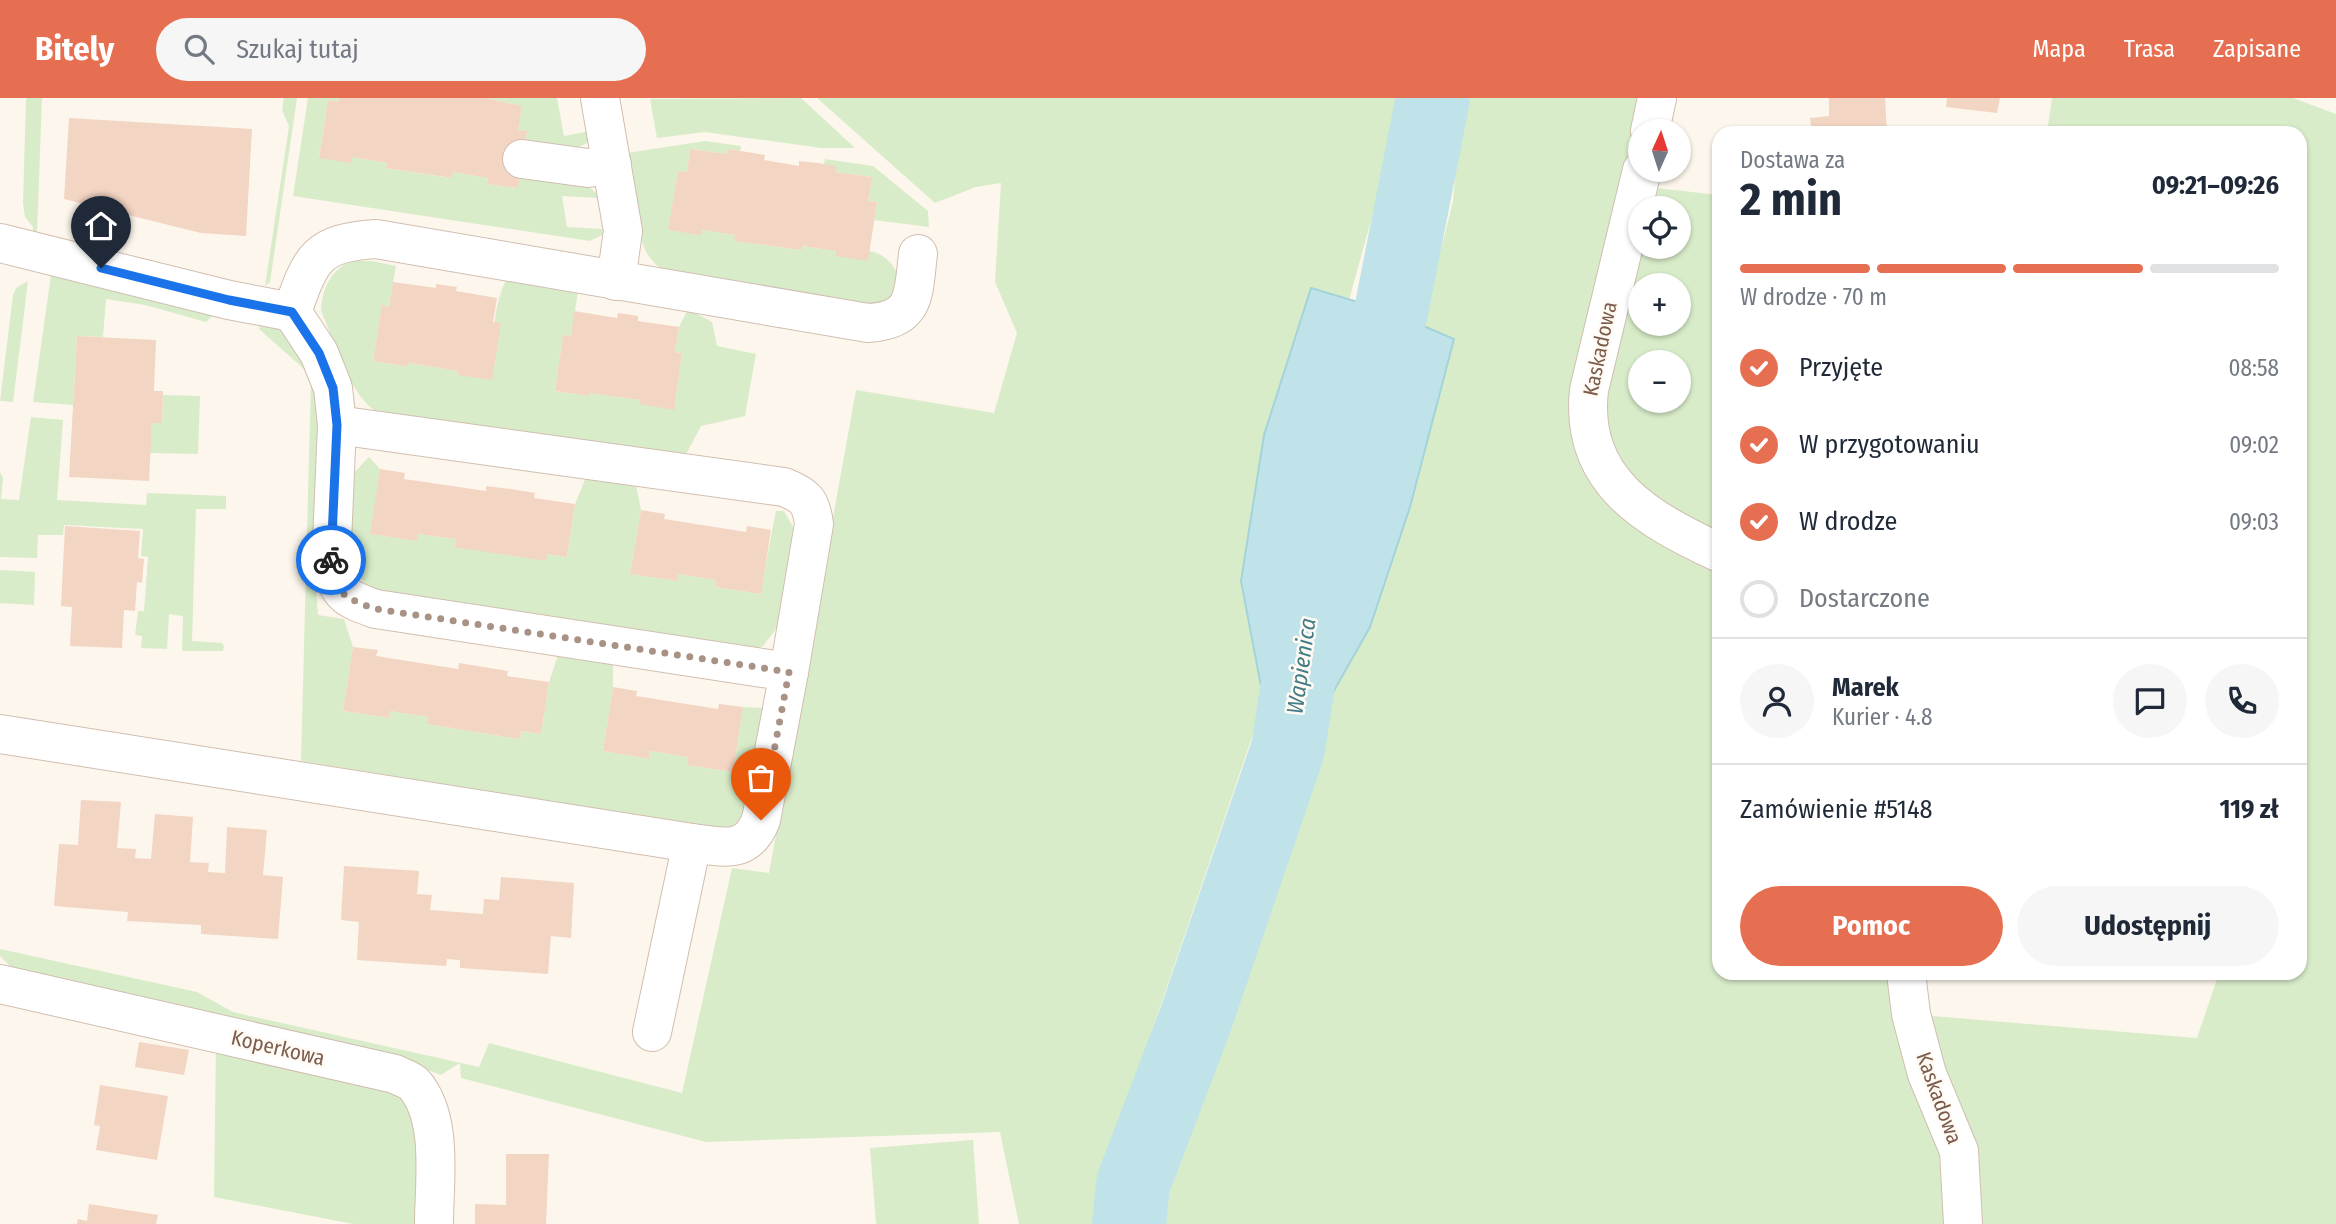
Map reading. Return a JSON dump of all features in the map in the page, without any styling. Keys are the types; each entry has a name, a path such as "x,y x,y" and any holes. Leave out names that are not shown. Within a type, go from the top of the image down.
{"street":[{"path":"600,98 623,231 616,281"},
{"path":"1653,119 1657,98"},
{"path":"522,159 588,168 611,165"},
{"name":"Kaskadowa","path":"1639,182 1589,390 1587,413 1592,440 1608,475 1648,516 1712,549"},
{"path":"292,312 306,273 326,250 346,241 376,239 868,323 889,322 905,312 914,291 918,254"},
{"path":"0,243 229,300 292,312 319,353 333,388 337,425 331,565 336,586 349,600 376,609 789,672"},
{"path":"0,734 692,843 735,846 747,842 756,833 761,820 789,672 814,524 812,508 802,494 784,487 337,425"},
{"path":"652,1032 692,843"},
{"name":"Kaskadowa","path":"1907,980 1911,1014 1927,1074 1959,1152 1964,1224"},
{"name":"Koperkowa","path":"0,984 395,1074 413,1083 431,1115 433,1127 434,1224"}],"green space":[{"path":"26,98 42,98 37,234 33,233 33,227 25,217 23,203"},
{"path":"284,98 297,98 270,282 265,286 289,126 282,110"},
{"path":"308,98 339,98 338,102 328,100 319,157 352,157 387,163 386,168 451,178 453,172 488,178 487,184 517,188 520,177 590,188 598,198 562,196 567,227 603,229 602,235 590,241 293,196"},
{"path":"485,98 557,98 564,136 590,131 592,138 578,147 570,148 525,143 527,131 518,130 521,106"},
{"path":"801,98 855,148 821,148 705,132 657,138 650,99"},
{"path":"817,98 1405,98 1349,300 1311,288 1241,581 1264,702 1112,1148 1103,1224 1019,1224 1000,1132 706,1142 461,1078 460,1063 441,1075 420,1067 7,970 9,965 0,956 0,949 197,992 233,1012 479,1067 489,1043 682,1093 732,868 769,873 856,390 994,413 1017,333 995,282 1001,183 976,187 935,203"},
{"path":"1462,98 1647,98 1642,119 1628,119 1629,182 1575,425 1712,563 1712,980 1899,980 1949,1150 1952,1224 1151,1224 1152,1180 1284,839 1319,717 1370,627 1410,507 1454,339 1422,326 1453,201"},
{"path":"2052,98 2293,98 2336,114 2336,1224 1973,1224 1921,1015 2197,1038 2217,980 2307,980 2307,126 2048,126"},
{"path":"705,141 741,146 740,151 728,149 727,154 690,149 687,172 678,171 669,230 702,230 735,235 735,241 801,250 802,246 836,251 835,256 861,251 877,253 896,271 898,286 895,293 872,305 666,271 657,265 642,242 627,153"},
{"path":"825,159 873,166 928,211 929,227 874,220 877,202 868,201 871,177 835,172 824,164"},
{"path":"1648,187 1712,194 1712,538 1608,461 1602,382 1628,290 1628,336 1691,336 1691,273 1633,273 1637,259 1691,259 1691,196 1646,196"},
{"path":"372,261 396,266 389,307 382,306 373,361 407,367 408,363 492,380 495,317 506,280 578,292 571,336 563,335 555,391 640,400 640,404 674,409 682,353 675,352 679,327 688,309 712,322 717,346 756,354 745,416 701,426 683,460 374,410 349,378 321,311 329,280 345,264"},
{"path":"51,275 213,315 206,322 145,305 106,299 103,337 77,336 73,405 33,402"},
{"path":"28,281 13,402 0,401 13,295 16,288"},
{"path":"260,323 278,328 291,339 318,392 315,575 318,615 344,619 353,647 343,711 389,718 390,711 428,717 427,724 520,739 521,731 541,734 549,682 559,652 613,660 613,687 603,751 649,759 650,751 688,757 687,765 733,772 743,707 763,708 745,817 726,830 301,761 311,382 303,368 259,329"},
{"path":"163,395 200,396 198,454 150,453 152,423 162,423"},
{"path":"31,417 63,420 57,500 146,505 147,493 226,496 226,509 196,509 192,641 222,643 223,651 182,651 183,616 169,614 167,649 141,648 142,636 135,635 138,611 144,611 148,557 141,556 143,529 64,525 63,535 38,535 37,558 0,557 0,472 3,478 1,499 19,500"},
{"path":"369,457 380,469 371,534 416,541 418,534 456,539 454,546 546,560 547,554 567,557 575,504 586,477 636,484 641,510 630,574 677,581 678,574 716,580 715,587 760,594 776,511 784,511 793,527 795,539 779,625 763,646 752,650 375,592 364,582 357,569 350,539 352,475"},
{"path":"0,570 35,572 34,605 0,603"},
{"path":"216,1042 390,1084 417,1109 425,1224 353,1224 214,1197"},
{"path":"973,1140 979,1224 876,1224 870,1148"}],"water":[{"path":"1311,288 1391,312 1454,339 1410,507 1370,627 1319,717 1264,702 1241,581 1264,435"}],"building":[{"path":"339,98 485,98 522,106 518,130 527,131 518,188 487,184 488,178 453,172 452,178 386,168 387,163 352,157 351,163 319,158 328,100 338,102"},
{"path":"1829,98 1885,98 1887,126 1811,126 1810,118 1829,116"},
{"path":"1947,98 2000,98 1997,113 1946,107"},
{"path":"69,118 252,129 246,236 201,233 64,199"},
{"path":"690,149 727,154 728,149 765,155 764,160 799,166 799,161 836,166 835,172 872,177 868,201 877,202 868,261 835,256 836,251 802,246 802,250 734,241 735,235 702,230 701,235 668,230 678,171 687,172"},
{"path":"393,282 436,288 436,284 457,287 456,291 497,298 493,322 501,323 492,380 408,363 408,367 373,361 382,305 389,307"},
{"path":"574,311 617,318 618,313 638,316 638,321 679,327 675,352 682,353 674,410 639,404 640,400 555,391 563,335 571,336"},
{"path":"77,336 156,340 154,391 163,391 162,423 152,423 149,481 69,477"},
{"path":"380,469 405,473 404,479 486,491 486,486 511,489 535,493 534,498 575,504 567,557 547,554 546,561 454,547 456,539 418,534 417,541 370,534"},
{"path":"641,510 665,514 664,519 746,532 747,526 771,530 761,594 715,587 716,580 678,574 677,581 630,574"},
{"path":"65,526 140,531 138,558 144,559 142,583 137,582 135,611 124,610 122,648 70,646 72,607 61,606"},
{"path":"353,647 378,650 376,656 458,669 459,663 508,671 507,676 549,682 541,734 521,731 520,739 427,724 428,717 390,711 389,718 343,711"},
{"path":"613,687 637,691 636,696 718,709 719,704 743,707 733,772 687,765 688,757 650,751 649,759 603,751"},
{"path":"81,800 121,802 117,848 136,849 135,858 151,859 155,814 193,817 190,862 209,863 208,872 225,873 227,827 267,830 263,875 283,877 278,939 201,934 201,925 127,921 128,912 54,906 59,844 78,845"},
{"path":"344,866 419,871 417,894 432,895 430,910 483,914 484,899 499,900 501,877 574,883 571,938 551,936 548,974 460,968 460,960 447,959 446,966 357,960 359,922 341,920"},
{"path":"139,1042 189,1050 184,1075 135,1067"},
{"path":"100,1085 168,1096 157,1160 96,1150 100,1126 94,1125"},
{"path":"506,1154 549,1154 546,1224 475,1224 475,1204 506,1205"},
{"path":"89,1204 158,1215 156,1224 77,1224 78,1219 87,1221"}],"waterway":[{"name":"Wapienica","path":"1356,407 1391,312 1433,98"},
{"name":"Wapienica","path":"1129,1224 1133,1184 1195,1021 1288,749 1309,611"}],"way so far":[{"path":"331,560 336,586 349,600 376,609 789,672 761,820"}],"route":[{"path":"101,268 229,300 292,312 319,353 333,388 337,425 331,560"}]}
